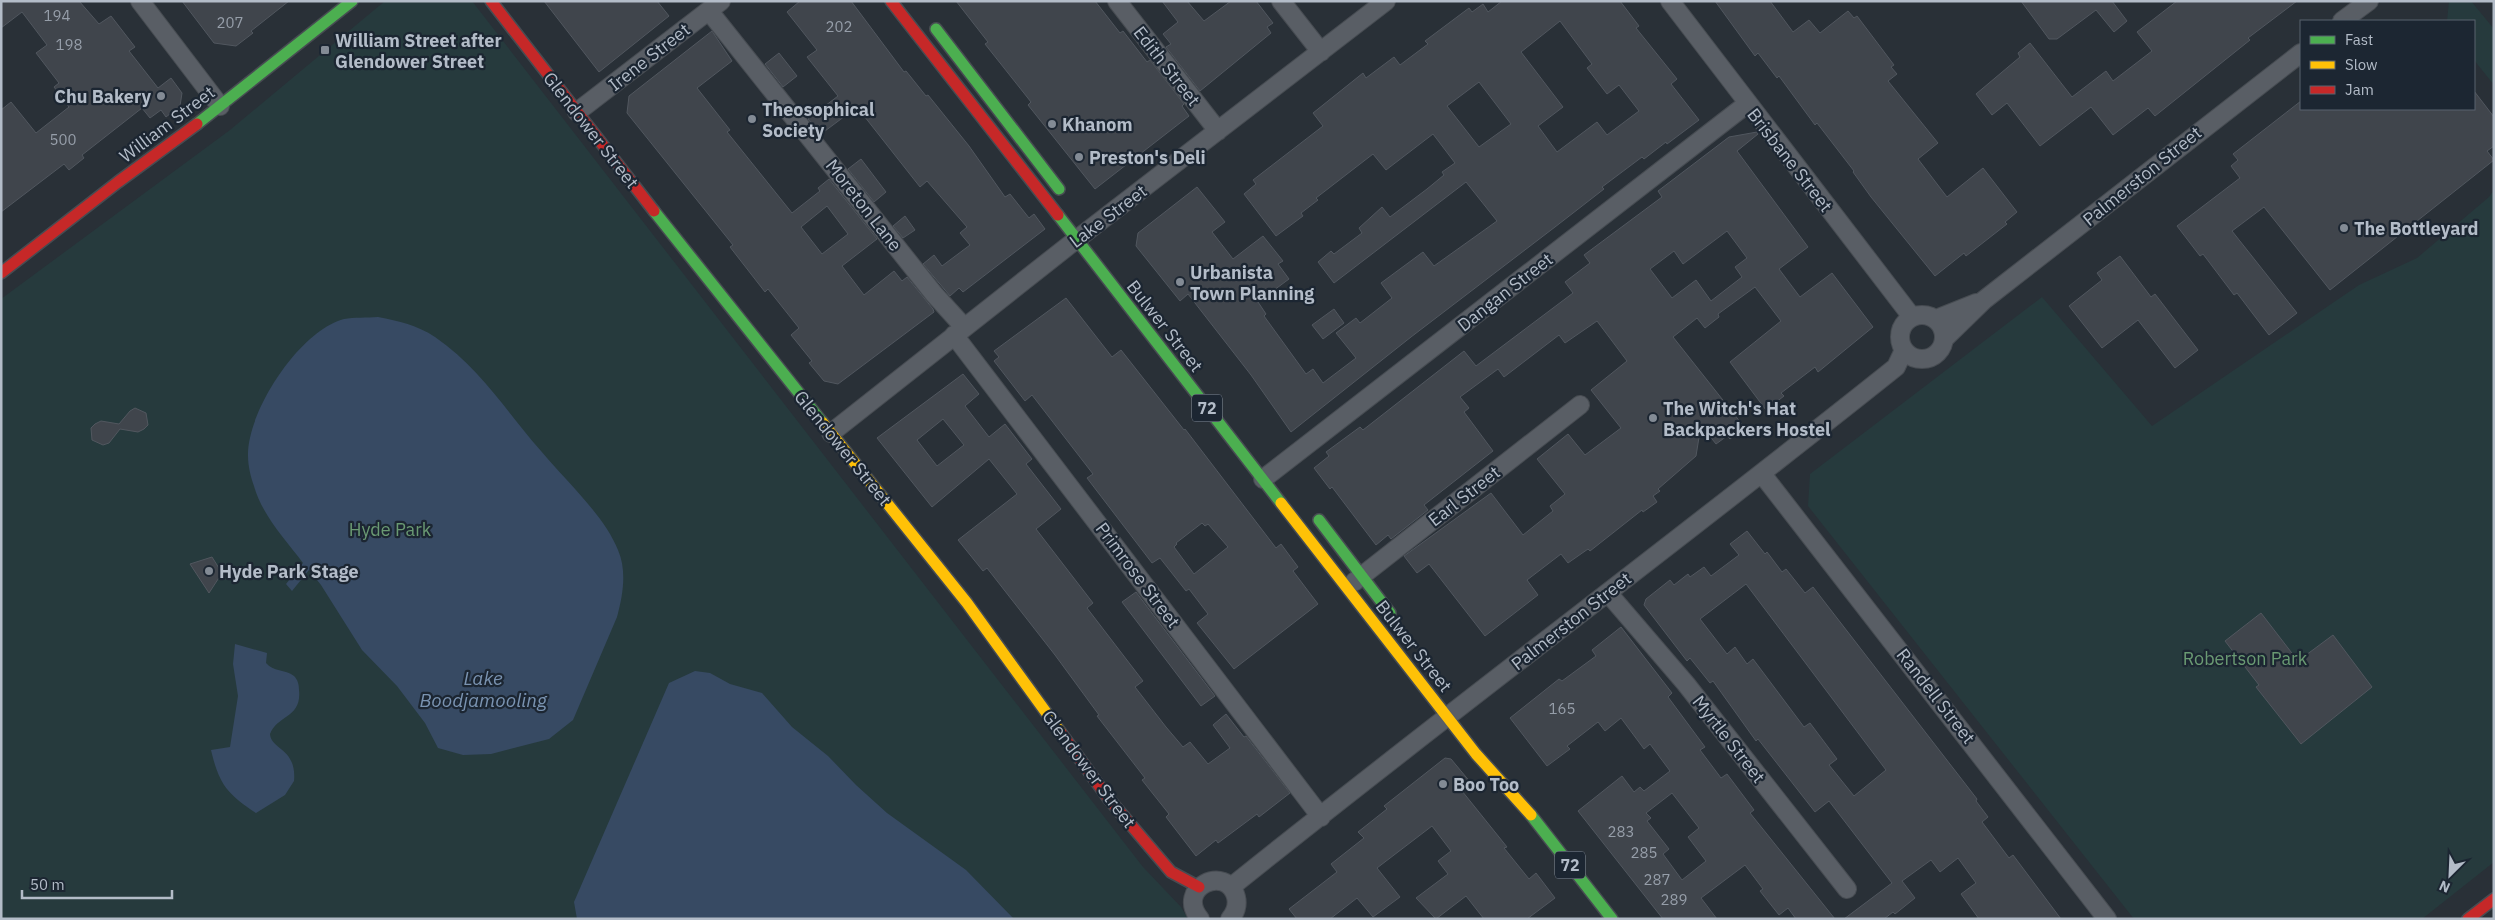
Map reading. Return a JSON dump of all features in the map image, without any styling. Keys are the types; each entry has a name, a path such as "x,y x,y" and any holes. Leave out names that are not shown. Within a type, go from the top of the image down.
{"main road":[{"name":"William Street","path":"1,273 220,106 352,1"},
{"name":"Glendower Street","path":"491,1 967,603 1108,798 1171,872 1199,887"},
{"name":"Bulwer Street","path":"891,1 1347,586 1457,710 1476,754 1528,811 1612,919"},
{"path":"926,16 1067,199"},
{"name":"Bulwer Street","path":"1314,514 1363,576 1396,622"},
{"name":"Bulwer Street","path":"1498,761 1528,811"},
{"path":"2468,919 2494,899"}],"street":[{"path":"140,1 220,106"},
{"name":"Edith Street","path":"1117,1 1218,131"},
{"path":"1281,1 1321,52"},
{"name":"Lake Street","path":"831,433 1090,229 1386,1"},
{"name":"Brisbane Street","path":"1670,1 1912,317"},
{"path":"2343,20 2368,1"},
{"name":"Irene Street","path":"577,112 715,6"},
{"name":"Moreton Lane","path":"715,6 777,93 934,294 959,331"},
{"name":"Palmerston Street","path":"1945,338 1984,300 2300,54"},
{"name":"Dangan Street","path":"1263,479 1748,104"},
{"name":"Palmerston Street","path":"1936,319 1984,300"},
{"path":"1924,315 1936,319 1944,331 1945,338 1938,352 1932,357 1917,358 1904,350 1901,343 1902,328 1912,317 1924,315"},
{"name":"Primrose Street","path":"959,331 1321,817"},
{"name":"Palmerston Street","path":"1231,887 1762,474 1896,367 1904,350"},
{"name":"Earl Street","path":"1347,586 1363,576 1580,405"},
{"name":"Randell Street","path":"1762,474 2108,919"},
{"name":"Myrtle Street","path":"1608,593 1686,684 1847,889"},
{"path":"1200,919 1193,902 1199,887 1208,882 1218,881 1231,887 1237,900 1236,910 1230,919"}],"green space":[{"name":"Hyde Park","path":"385,1 472,1 1143,867 1181,907 1188,919 1,919 1,299 230,130"},
{"path":"2449,1 2471,1 2494,29 2494,85 2475,61 2475,20 2447,20"},
{"name":"Robertson Park","path":"2494,190 2494,862 2422,919 2134,919 1808,506 1810,474 2042,297 2152,426 2359,285 2417,258 2489,197"}],"water":[{"name":"Lake Boodjamooling","path":"378,317 421,329 451,349 466,363 594,511 612,537 618,550 621,558 623,583 617,617 573,720 549,739 491,754 463,755 438,748 425,723 397,686 362,650 321,585 309,570 292,591 286,584 303,563 268,517 253,483 248,456 250,438 256,418 266,396 279,376 310,339 327,327 344,319"},
{"path":"235,644 267,653 266,663 272,668 294,676 299,686 297,706 273,728 270,734 271,739 284,751 292,762 294,781 285,795 256,813 231,794 221,780 211,750 230,747 238,696 233,664"},
{"path":"695,671 710,673 730,684 762,693 792,727 828,756 887,813 966,870 1014,919 577,919 574,902 669,683"}],"building":[{"path":"1,1 79,1 99,24 111,16 135,47 129,51 158,88 171,78 182,93 180,106 166,117 161,110 150,118 142,108 82,155 84,158 69,170 64,164 1,212 1,110 11,102 36,133 69,107 54,87 59,83 36,53 47,45 22,12 1,28"},
{"path":"182,1 289,1 251,31 253,33 236,46 214,43"},
{"path":"544,1 657,1 669,16 599,72"},
{"path":"800,1 851,1 904,72 906,71 926,96 928,95 969,146 1005,197 1010,194 1029,218 1034,214 1045,229 963,292 959,288 950,296 923,264 934,255 942,266 970,245 960,233 967,227 927,181 920,187 857,107 821,134 808,119 838,96 807,57 817,50 787,12"},
{"path":"956,1 1095,1 1120,33 1123,31 1147,62 1150,60 1184,104 1182,106 1189,116 1095,189 1028,105 1031,102 985,44 988,42"},
{"path":"1162,1 1187,1 1204,21 1231,1 1256,1 1273,23 1267,27 1271,33 1200,91 1166,47 1171,44 1163,34 1178,22"},
{"path":"1502,1 1620,1 1639,26 1636,28 1677,79 1671,84 1699,120 1644,159 1642,157 1602,187 1604,189 1291,432 1251,375 1188,294 1180,301 1136,246 1138,233 1197,187 1225,222 1212,232 1233,259 1263,236 1283,261 1278,264 1289,279 1258,302 1266,314 1264,316 1306,374 1313,369 1323,383 1356,358 1336,333 1356,318 1360,323 1392,298 1381,283 1423,252 1434,266 1497,221 1466,182 1334,283 1318,262 1331,251 1334,254 1362,233 1359,228 1382,207 1390,217 1444,175 1442,172 1455,163 1433,134 1386,170 1373,154 1316,198 1318,200 1301,213 1303,216 1276,236 1244,194 1256,184 1253,180 1323,126 1313,113 1363,73 1366,78 1394,57 1400,65 1428,44 1425,41 1469,8 1472,12 1483,4 1488,12","holes":["1560,21 1592,64 1587,68 1607,94 1619,85 1639,111 1607,135 1597,122 1557,152 1538,126 1563,107 1521,52","1479,82 1511,124 1479,147 1447,106"]},
{"path":"1715,1 1770,1 1793,32 1809,20 1820,33 1848,11 1854,18 1857,16 1894,65 1891,67 1897,74 1888,81 1938,143 1918,159 1947,197 1983,168 2017,212 2005,222 2007,224 1966,256 1964,253 1935,276 1871,197 1854,171 1817,123 1815,125 1779,76 1777,78 1758,53 1755,56"},
{"path":"2021,1 2112,1 2127,21 2114,32 2096,10 2057,39 2049,39"},
{"path":"2177,1 2297,1 2248,38 2250,40 2155,116 2148,108 2113,135 2091,107 2040,146 2007,103 1992,115 1976,94 2020,57 2018,53 2030,43 2072,97 2106,71 2113,81 2152,51 2137,32"},
{"path":"712,31 732,61 697,88 730,130 727,132 792,213 820,191 818,188 829,179 877,239 842,266 864,295 894,271 902,281 907,277 934,312 838,384 824,381 809,363 812,361 791,335 799,328 768,289 765,292 730,247 733,245 627,113 629,96","holes":["827,206 848,234 822,254 801,227"]},
{"path":"779,53 797,76 783,87 765,64"},
{"name":"The Bottleyard","path":"2475,92 2494,117 2494,146 2487,151 2494,160 2330,290 2264,207 2232,231 2297,313 2269,335 2237,293 2234,295 2203,254 2200,256 2177,226 2240,178 2231,166 2238,160 2233,154 2300,102 2300,110 2475,110"},
{"path":"1757,132 1758,134 1737,151 1808,247 1779,269 1800,297 1832,273 1873,327 1818,372 1815,367 1781,393 1784,396 1766,410 1730,362 1781,321 1755,287 1718,314 1719,317 1705,328 1697,318 1673,337 1745,428 1730,439 1727,436 1716,444 1701,425 1696,456 1658,489 1660,491 1653,496 1657,502 1643,512 1642,510 1590,551 1588,549 1568,563 1561,554 1527,580 1538,595 1485,636 1429,564 1417,573 1404,556 1491,493 1523,535 1553,511 1550,506 1565,494 1537,459 1568,434 1585,455 1621,428 1591,390 1627,361 1597,321 1565,343 1559,335 1504,377 1498,369 1460,397 1469,408 1464,412 1493,451 1424,505 1428,510 1391,539 1388,535 1376,545 1332,487 1330,489 1314,468 1329,456 1326,452 1360,427 1363,430 1464,351 1476,366 1573,293 1565,282 1590,263 1584,255 1662,197 1658,191 1729,137","holes":["1727,231 1747,258 1735,267 1742,277 1711,301 1696,280 1672,298 1650,269 1674,251 1683,264"]},
{"path":"861,159 886,192 874,202 848,169"},
{"path":"905,216 915,230 903,238 893,226"},
{"path":"2120,256 2151,297 2155,294 2198,350 2175,368 2138,320 2102,348 2069,306 2102,280 2097,273"},
{"path":"1066,298 1112,357 1121,350 1185,429 1276,548 1281,544 1298,567 1293,571 1318,604 1234,669 1197,623 1208,614 1189,589 1186,591 1160,558 1152,563 1087,478 1093,474 1032,395 1025,401 994,361 999,357 994,351","holes":["1202,523 1205,526 1208,524 1228,547 1194,574 1174,547 1176,543"]},
{"path":"1334,309 1344,323 1323,339 1312,325"},
{"path":"963,374 979,394 965,406 989,437 1005,424 1032,459 1026,464 1061,509 1036,529 1093,603 1087,608 1143,681 1135,687 1166,727 1183,747 1190,742 1208,764 1230,748 1213,725 1226,714 1244,737 1246,736 1290,793 1259,817 1257,814 1218,843 1216,840 1196,856 1166,817 1169,814 1142,780 1145,778 1097,716 1099,715 1055,655 987,568 983,571 958,540 1017,494 989,459 932,507 877,438","holes":["943,419 964,445 937,466 917,440"]},
{"path":"135,408 146,413 148,425 144,429 138,432 120,429 109,443 103,445 92,440 91,428 95,424 101,421 119,424"},
{"path":"1747,531 1765,554 1767,552 1782,572 1786,569 1805,593 1813,587 1977,799 1976,801 1988,817 1982,822 2009,858 2013,855 2061,919 1979,919 1961,894 1976,883 1958,858 1940,872 1931,860 1902,881 1915,898 1895,914 1893,912 1884,919 1844,919 1892,883 1829,801 1815,812 1758,739 1756,741 1713,681 1710,683 1690,658 1687,661 1644,605 1646,599 1670,580 1674,585 1688,574 1690,577 1704,567 1711,576 1739,555 1730,544","holes":["1746,584 1886,770 1854,796 1829,765 1837,759 1810,723 1804,727 1753,659 1747,664 1735,647 1727,654 1700,619"]},
{"path":"212,557 222,573 209,593 190,564"},
{"path":"1136,592 1215,696 1201,706 1122,602"},
{"path":"2261,613 2298,661 2333,635 2372,687 2301,744 2256,687 2259,685 2225,641"},
{"path":"1621,627 1672,693 1668,697 1705,747 1700,750 1721,778 1727,774 1754,810 1750,813 1835,919 1796,919 1788,908 1779,915 1760,891 1763,889 1745,865 1701,898 1717,919 1663,919 1578,811 1622,776 1634,792 1640,787 1644,791 1670,771 1650,744 1644,749 1621,718 1605,731 1598,722 1567,746 1570,749 1547,766 1510,718 1559,679 1562,681 1596,656 1592,650","holes":["1672,793 1699,828 1688,837 1706,861 1682,880 1663,854 1669,849 1647,821 1651,818 1646,813"]},
{"path":"1445,758 1451,759 1471,783 1462,791 1507,847 1504,848 1529,879 1536,873 1555,898 1527,919 1484,919 1466,896 1436,919 1416,898 1448,874 1438,861 1451,851 1432,826 1377,868 1400,897 1373,917 1357,898 1330,919 1297,919 1289,909 1337,872 1331,864 1364,838 1358,832 1387,809 1384,806"}],"traffic: fast":[{"path":"197,124 352,1"},
{"path":"936,29 1059,189"},
{"path":"654,211 822,422"},
{"path":"1058,215 1281,503"},
{"path":"1319,520 1390,613"},
{"path":"1531,815 1612,919"}],"traffic: slow":[{"path":"822,422 967,603 1061,733"},
{"path":"1281,503 1476,754 1531,815"}],"traffic: jam":[{"path":"491,1 654,211"},
{"path":"891,1 1058,215"},
{"path":"1,273 118,182 197,124"},
{"path":"1061,733 1108,798 1171,872 1199,887"},
{"path":"2468,919 2494,899"}],"place":[{"name":"William Street after Glendower Street","path":"325,50"},
{"name":"Chu Bakery","path":"161,96"},
{"name":"Theosophical Society","path":"752,119"},
{"name":"Khanom","path":"1052,124"},
{"name":"Preston's Deli","path":"1079,157"},
{"name":"The Bottleyard","path":"2344,228"},
{"name":"Urbanista Town Planning","path":"1180,282"},
{"name":"The Witch's Hat Backpackers Hostel","path":"1653,418"},
{"name":"Hyde Park Stage","path":"209,571"},
{"name":"Boo Too","path":"1443,784"}]}
